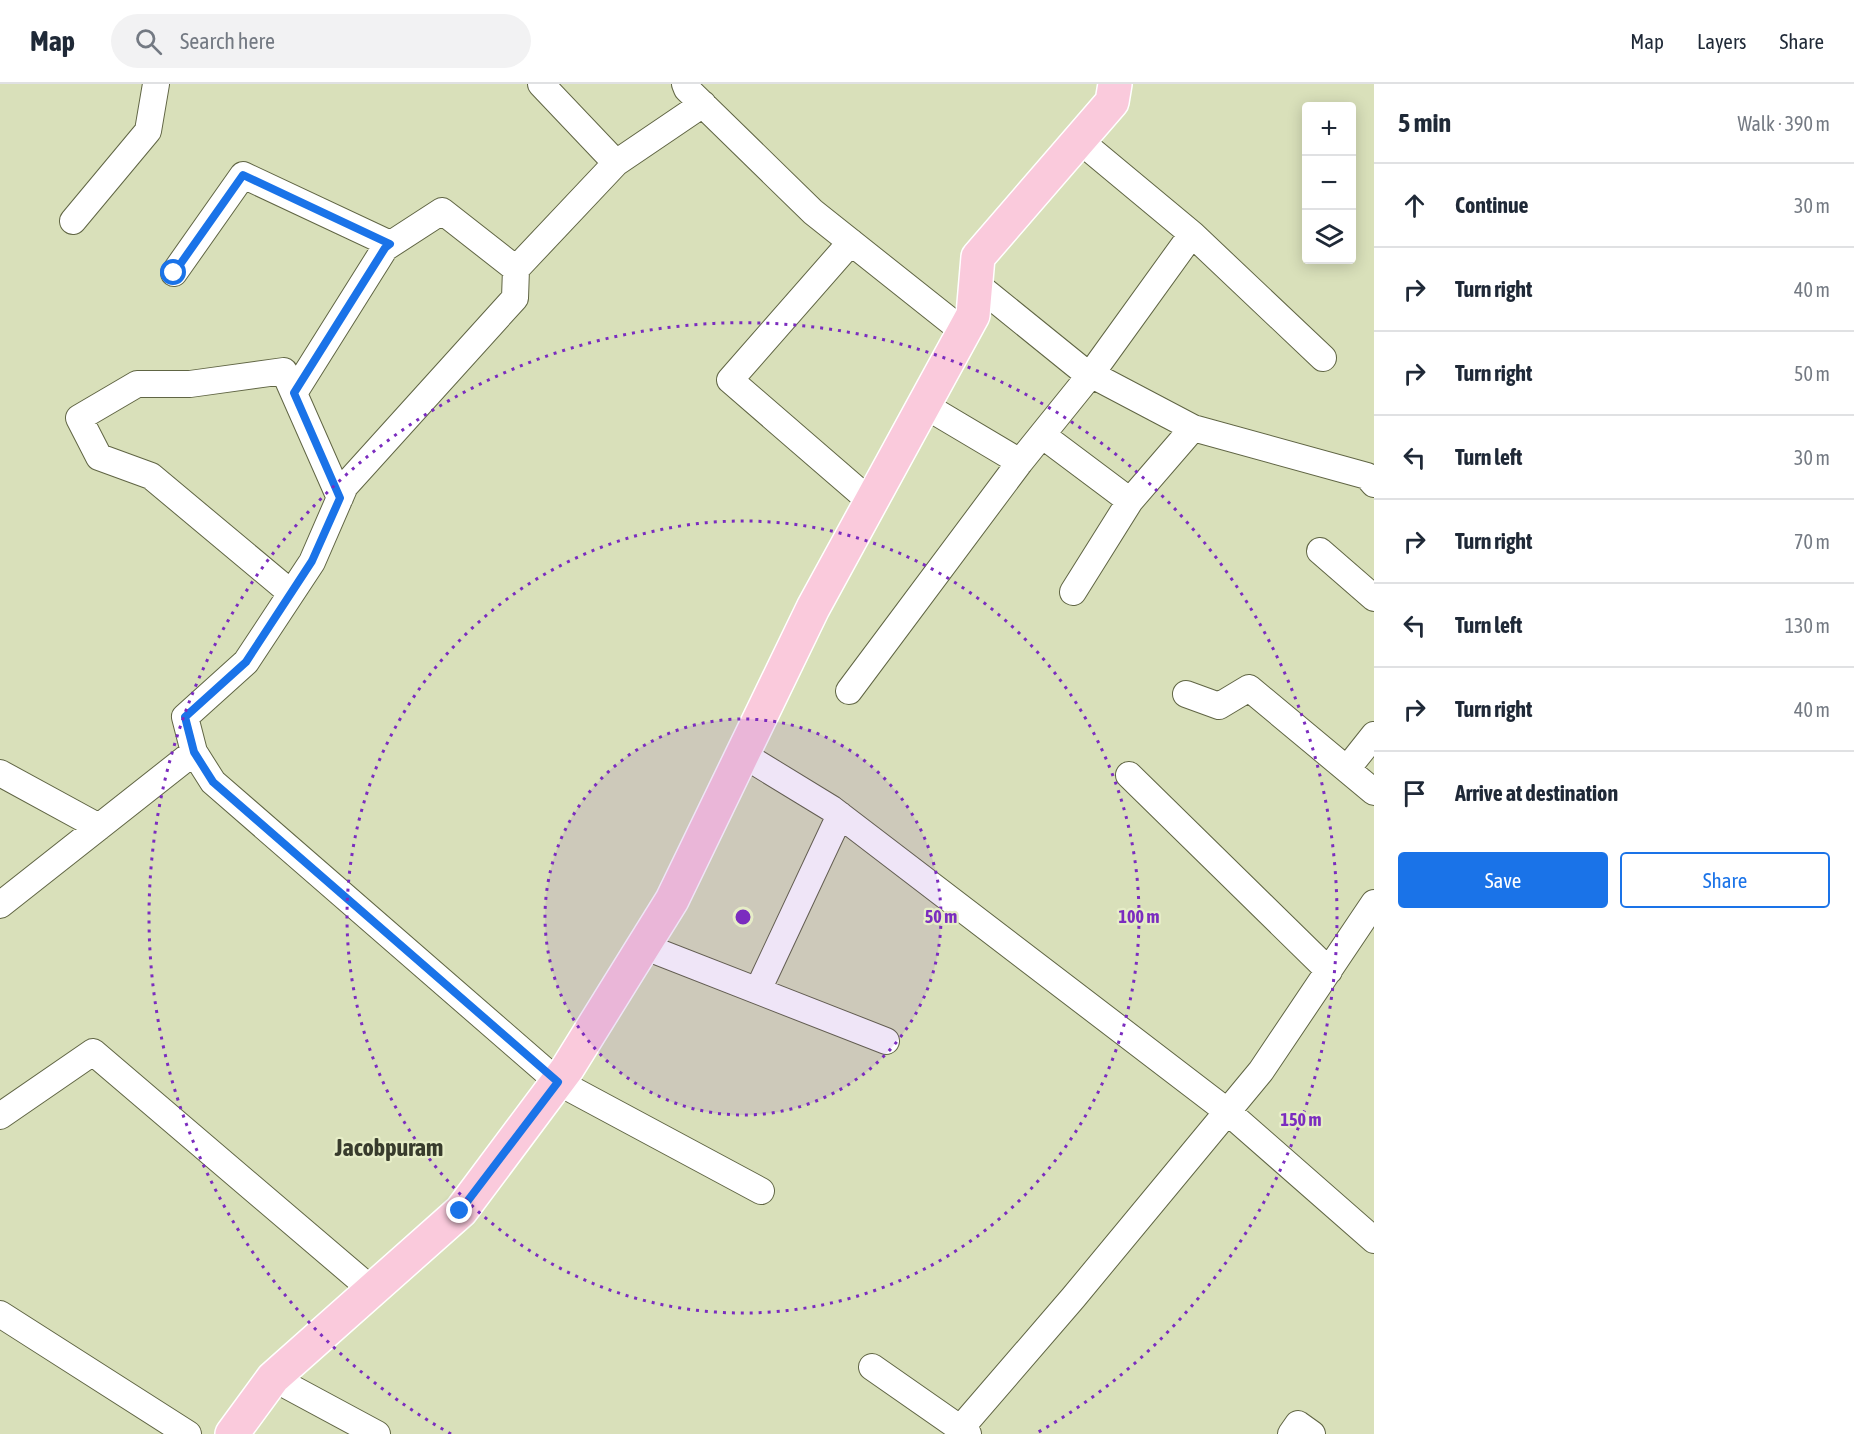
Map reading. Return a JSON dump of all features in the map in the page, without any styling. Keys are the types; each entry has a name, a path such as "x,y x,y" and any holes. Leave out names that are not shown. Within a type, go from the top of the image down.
{"main road":[{"path":"232,1434 273,1378 460,1211 558,1082 672,900 813,608 973,315 978,257 1112,102 1114,84"}],"street":[{"path":"73,221 148,131 156,84"},
{"path":"541,84 616,164"},
{"path":"685,84 813,212 964,332"},
{"path":"703,104 616,164 516,269 515,298 345,486 312,561 246,662 185,717 194,752 213,782 558,1082 761,1191"},
{"path":"1079,140 1192,234 1323,358"},
{"path":"174,273 243,175 390,244"},
{"path":"294,393 385,248 442,211 516,269"},
{"path":"849,691 1020,462 1091,374 1192,234"},
{"path":"851,242 730,380 871,502"},
{"path":"976,285 1081,369 1193,428 1367,476 1374,484"},
{"path":"291,593 151,476 99,457 79,418 137,384 190,384 284,371 340,498"},
{"path":"924,405 1020,462"},
{"path":"1072,592 1130,501 1193,428"},
{"path":"1042,435 1130,501"},
{"path":"1320,551 1374,598"},
{"path":"1186,694 1219,706 1249,688 1374,792"},
{"path":"1347,769 1374,735"},
{"path":"0,906 194,752"},
{"path":"742,754 840,815 1228,1112 1374,1240"},
{"path":"0,773 99,827"},
{"path":"1129,775 1329,971"},
{"path":"758,990 840,815"},
{"path":"873,1367 964,1431 1261,1071 1374,903"},
{"path":"643,946 886,1041"},
{"path":"0,1116 93,1052 372,1290"},
{"path":"0,1314 188,1434"},
{"path":"273,1378 377,1434"},
{"path":"1292,1434 1298,1424 1312,1434"}],"district":[{"name":"Jacobpuram","path":"389,1148"}],"route":[{"path":"174,273 243,175 390,244 385,248 294,393 340,498 312,561 246,662 185,717 194,752 213,782 558,1082 460,1211"}]}
